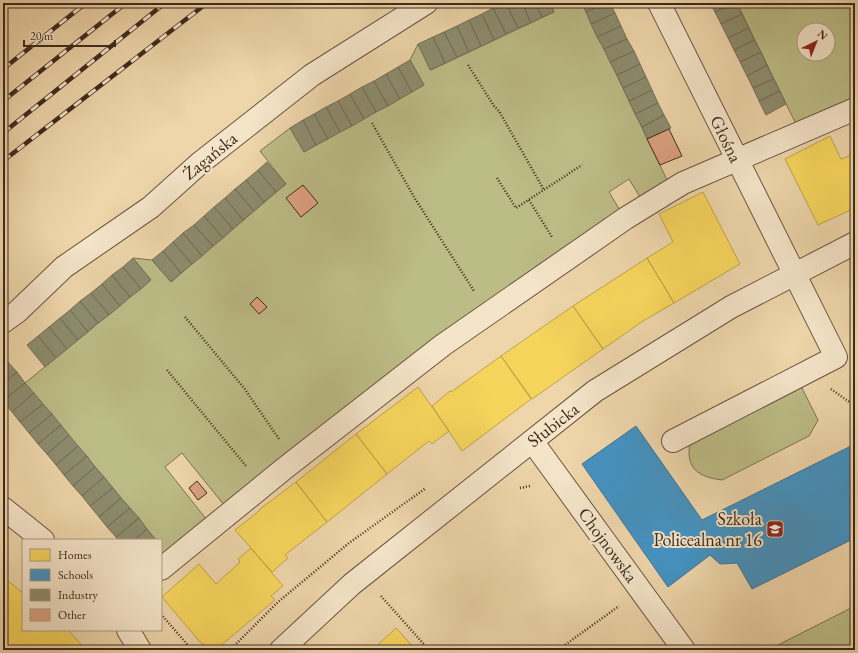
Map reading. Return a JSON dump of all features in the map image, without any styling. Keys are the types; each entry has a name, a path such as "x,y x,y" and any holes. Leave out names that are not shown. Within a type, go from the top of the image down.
{"street":[{"name":"Żagańska","path":"3,322 64,267 151,207 200,163 312,75 426,3"},
{"name":"Głośna","path":"659,3 736,160 836,357 673,442"},
{"path":"162,568 294,461 443,345 626,218 683,184 855,109"},
{"name":"Słubicka","path":"281,650 352,584 595,391 731,307 794,273 855,243"},
{"name":"Chojnowska","path":"532,441 684,650"},
{"path":"3,508 42,539"},
{"path":"129,631 140,650"}],"path":[{"path":"468,65 494,106 499,111 544,190"},
{"path":"372,123 414,197 488,314"},
{"path":"497,178 516,208 582,165"},
{"path":"529,200 566,260"},
{"path":"185,317 244,388 294,461"},
{"path":"167,370 263,486"},
{"path":"381,596 429,650"},
{"path":"558,650 624,602"},
{"path":"162,615 192,650"}],"green space":[{"path":"550,3 582,3 668,182 641,199 629,179 609,192 621,212 224,505 182,453 165,467 207,520 162,556 162,539 155,539 25,383 151,280 133,258 152,260 171,282 286,184 260,151 290,128 304,152 424,85 410,60 418,44 431,70 554,12"},
{"path":"737,3 855,3 855,99 796,124"},
{"path":"802,388 818,420 809,436 722,480 700,474 692,465 689,452 690,443 786,390"},
{"path":"855,606 855,650 773,650 772,648"}],"building: Homes":[{"path":"830,136 841,159 855,154 855,208 818,225 785,159"},
{"path":"703,192 740,264 674,303 647,258 673,242 659,214"},
{"path":"647,258 674,303 643,321 603,349 573,306"},
{"path":"573,306 603,349 532,399 501,356"},
{"path":"501,356 531,399 462,451 432,406 450,391 451,392"},
{"path":"418,387 449,431 432,444 429,441 387,474 356,434"},
{"path":"356,434 387,474 327,522 296,482"},
{"path":"296,482 327,522 285,555 288,558 272,572 235,530"},
{"path":"251,548 283,586 271,596 275,600 220,646 211,650 200,642 162,597 199,564 216,584 240,562 238,559"},
{"path":"3,577 22,592 22,631 69,631 86,650 3,650"},
{"path":"396,628 416,650 372,650"}],"building: Schools":[{"path":"636,426 702,520 855,444 855,538 752,589 737,563 720,564 710,555 668,587 582,464"}],"building: Industry":[{"path":"506,3 522,3 531,23 518,28"},
{"path":"506,3 518,28 506,34 493,8"},
{"path":"522,3 535,3 542,17 531,23"},
{"path":"535,3 550,3 554,12 542,17"},
{"path":"582,3 606,3 586,12"},
{"path":"606,3 610,3 615,13 591,24 586,12"},
{"path":"710,3 734,3 715,12"},
{"path":"737,3 742,14 721,24 715,12"},
{"path":"493,8 506,34 494,40 482,14"},
{"path":"615,13 621,26 597,37 591,24"},
{"path":"482,14 494,40 481,46 469,20"},
{"path":"742,14 749,28 728,38 721,24"},
{"path":"469,20 481,46 469,52 457,26"},
{"path":"457,26 469,52 457,57 444,32"},
{"path":"621,26 627,39 604,49 597,37"},
{"path":"749,28 754,40 734,50 728,38"},
{"path":"444,32 457,57 445,63 433,37"},
{"path":"433,37 445,63 430,70 418,44"},
{"path":"627,39 634,51 610,62 604,49"},
{"path":"754,40 761,52 740,62 734,50"},
{"path":"634,51 640,64 617,75 610,62"},
{"path":"761,52 767,65 747,76 740,62"},
{"path":"410,60 424,85 412,92 398,67"},
{"path":"640,64 646,77 623,88 617,75"},
{"path":"767,65 773,79 753,88 747,76"},
{"path":"398,67 412,92 400,99 386,74"},
{"path":"386,74 400,99 388,106 374,81"},
{"path":"646,77 652,90 629,101 623,88"},
{"path":"773,79 780,91 759,101 753,88"},
{"path":"374,81 388,106 376,112 362,87"},
{"path":"362,87 376,112 364,119 350,94"},
{"path":"652,90 658,103 635,114 629,101"},
{"path":"780,91 786,104 766,115 759,101"},
{"path":"350,94 364,119 352,126 338,101"},
{"path":"338,101 352,126 340,132 326,107"},
{"path":"658,103 664,115 642,127 635,114"},
{"path":"326,107 340,132 328,139 314,114"},
{"path":"314,114 328,139 316,145 303,120"},
{"path":"664,115 671,128 647,139 642,127"},
{"path":"303,120 316,145 304,152 290,128"},
{"path":"267,162 286,184 276,192 258,170"},
{"path":"258,170 276,192 264,202 246,180"},
{"path":"246,180 264,202 254,211 235,189"},
{"path":"235,189 254,211 243,220 225,198"},
{"path":"225,198 243,220 233,229 214,207"},
{"path":"214,207 233,229 223,238 204,216"},
{"path":"204,216 223,238 213,246 194,225"},
{"path":"194,225 213,246 202,256 183,233"},
{"path":"183,233 202,256 192,264 173,242"},
{"path":"173,242 192,264 181,273 163,251"},
{"path":"163,251 181,273 171,282 152,260"},
{"path":"133,258 151,280 141,289 123,267"},
{"path":"123,267 141,289 130,297 112,275"},
{"path":"112,275 130,297 120,306 102,284"},
{"path":"102,284 120,306 109,315 91,293"},
{"path":"91,293 109,315 98,323 80,301"},
{"path":"80,301 98,323 88,332 70,310"},
{"path":"70,310 88,332 78,340 60,318"},
{"path":"60,318 78,340 67,349 49,327"},
{"path":"49,327 67,349 56,358 38,336"},
{"path":"38,336 56,358 45,367 27,345"},
{"path":"7,361 17,372 3,383 3,365"},
{"path":"17,372 25,383 3,401 3,383"},
{"path":"25,383 34,393 12,412 3,401"},
{"path":"34,393 43,404 20,422 12,412"},
{"path":"43,404 52,414 29,433 20,422"},
{"path":"52,414 61,425 38,444 29,433"},
{"path":"61,425 69,435 47,454 38,444"},
{"path":"69,435 78,446 56,465 47,454"},
{"path":"78,446 87,456 64,475 56,465"},
{"path":"87,456 95,467 73,486 64,475"},
{"path":"95,467 104,477 82,496 73,486"},
{"path":"104,477 113,488 90,506 82,496"},
{"path":"113,488 121,498 99,517 90,506"},
{"path":"121,498 130,508 107,527 99,517"},
{"path":"130,508 139,518 116,537 107,527"},
{"path":"139,518 147,529 135,539 117,539 116,537"},
{"path":"147,529 155,539 135,539"}],"building: Other":[{"path":"669,129 682,156 660,165 647,139"},
{"path":"303,185 318,203 301,217 286,198"},
{"path":"257,297 267,307 259,314 250,304"},
{"path":"197,481 207,493 198,500 189,488"}],"railway":[{"path":"3,69 86,3"},
{"path":"3,101 126,3"},
{"path":"3,133 165,3"},
{"path":"3,161 207,3"}],"place":[{"name":"Szkoła Policealna nr 16","path":"775,529"}]}
